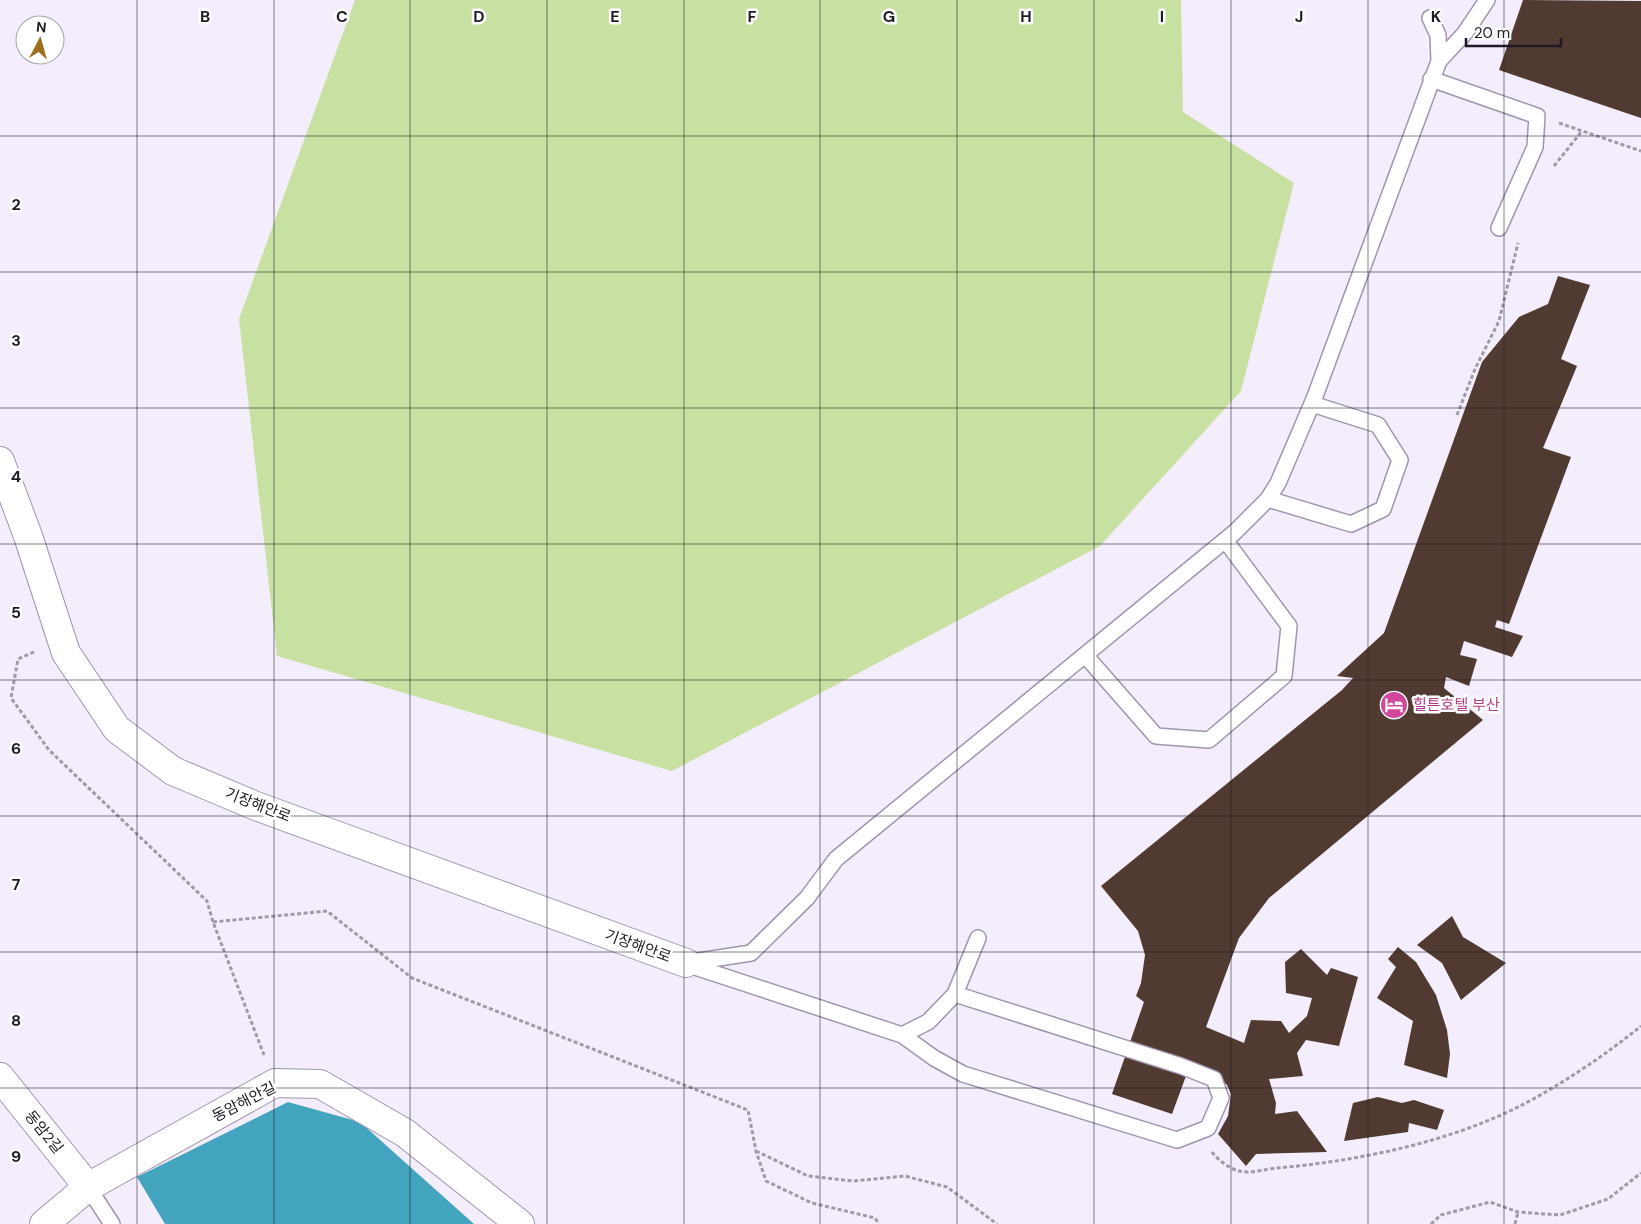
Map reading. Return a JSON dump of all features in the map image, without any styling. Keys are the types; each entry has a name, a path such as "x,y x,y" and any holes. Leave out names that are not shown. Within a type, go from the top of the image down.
{"street":[{"name":"기장해안로","path":"0,461 28,536 66,653 117,729 173,772 256,806 686,963"},
{"name":"동암2길","path":"0,1077 88,1187"},
{"name":"동암해안길","path":"44,1224 88,1187 275,1083 320,1084 405,1133 520,1224"}],"lane":[{"path":"686,963 751,953 808,898 836,859 1226,540 1268,499 1278,484 1312,404 1439,61 1465,34 1487,0"},
{"path":"1430,18 1438,35 1439,61"},
{"path":"1432,79 1537,116 1535,147 1499,228"},
{"path":"1268,499 1351,524 1383,509 1400,460 1378,425 1312,404"},
{"path":"1085,655 1156,736 1209,740 1284,676 1289,626 1226,540"},
{"path":"902,1035 928,1022 955,994 978,938"},
{"path":"686,963 902,1035 934,1058 963,1074 1177,1140 1208,1128 1221,1098 1214,1079 1182,1066 955,994"},
{"path":"88,1187 112,1224"}],"path":[{"path":"1537,116 1641,152"},
{"path":"1550,173 1582,131"},
{"path":"1457,415 1498,321 1520,238"},
{"path":"18,659 11,698 49,750 207,901 213,922 275,1083"},
{"path":"213,922 327,911 412,978 748,1110 756,1151 766,1181 812,1203 874,1218 879,1224"},
{"path":"1197,1132 1217,1160 1240,1171 1289,1167 1365,1156 1467,1130 1519,1106 1568,1077 1641,1026"},
{"path":"756,1151 808,1176 853,1181 905,1176 947,1187 997,1224"},
{"path":"1431,1224 1442,1215 1490,1202 1518,1212 1560,1215 1608,1199 1641,1173"},
{"path":"1515,1224 1518,1212"}],"green space":[{"path":"355,0 1181,0 1183,112 1294,183 1241,391 1100,546 672,771 277,656 239,319"}],"water":[{"path":"288,1102 360,1122 474,1224 165,1224 137,1177"}],"building":[{"path":"1523,0 1641,1 1641,118 1499,70"},
{"name":"힐튼호텔 부산","path":"1558,276 1590,285 1561,359 1577,366 1543,448 1571,457 1509,624 1497,620 1495,627 1523,636 1512,657 1464,641 1460,655 1477,659 1469,686 1446,677 1444,688 1483,720 1269,898 1239,938 1206,1027 1244,1043 1251,1020 1281,1021 1289,1033 1307,1016 1312,998 1286,993 1285,962 1301,949 1327,975 1331,968 1358,977 1339,1046 1306,1040 1297,1053 1303,1076 1269,1079 1276,1103 1275,1114 1297,1111 1327,1152 1256,1154 1246,1166 1218,1134 1228,1116 1231,1094 1227,1085 1218,1076 1190,1065 1172,1114 1112,1094 1144,1002 1136,996 1141,983 1145,955 1138,931 1101,886 1342,690 1353,678 1337,676 1384,633 1482,362 1519,317 1548,304"},
{"path":"1452,916 1463,937 1506,963 1461,1000 1442,963 1417,945"},
{"path":"1398,947 1416,962 1436,995 1447,1030 1450,1054 1447,1078 1404,1065 1413,1021 1377,998 1396,967 1388,959"},
{"path":"1378,1097 1402,1103 1414,1100 1444,1110 1437,1130 1409,1123 1408,1132 1344,1141 1353,1103"}],"place":[{"name":"힐튼호텔 부산","path":"1394,705"}]}
